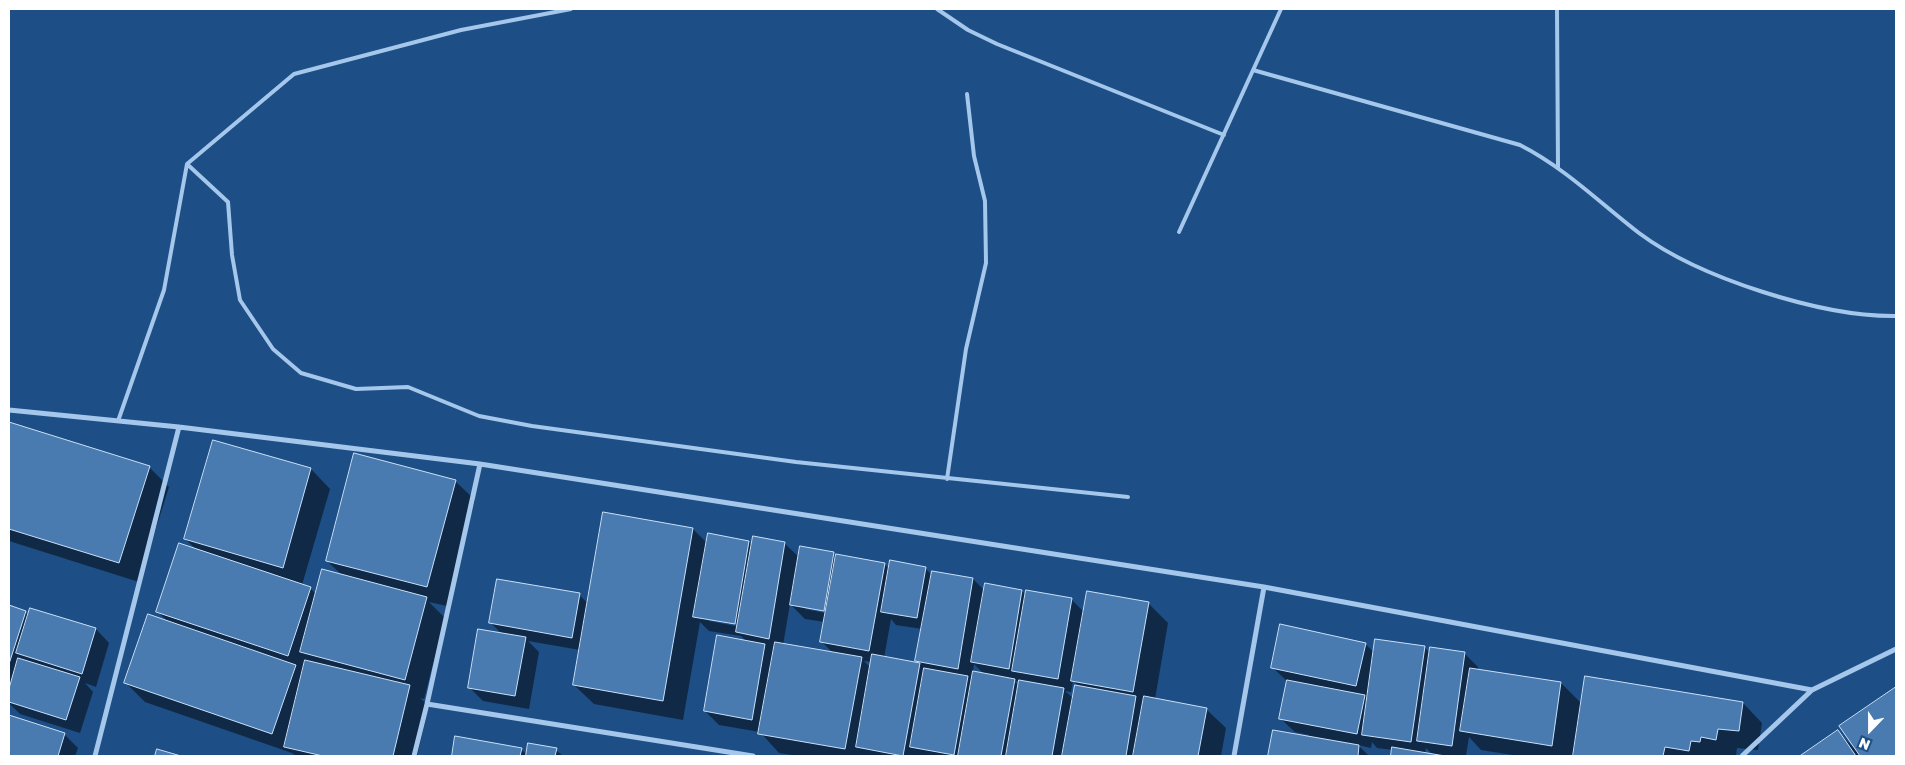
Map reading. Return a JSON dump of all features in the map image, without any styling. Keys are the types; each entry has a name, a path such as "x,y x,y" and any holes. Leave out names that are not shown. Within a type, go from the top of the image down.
{"street":[{"path":"9,410 179,427 480,464 1264,588 1812,690"},
{"path":"94,756 179,427"},
{"path":"414,756 480,464"},
{"path":"1234,756 1264,588"},
{"path":"1742,756 1812,690 1896,649"},
{"path":"427,704 753,756"}],"lane":[{"path":"118,421 164,290 187,164 294,74 462,30 570,9"},
{"path":"937,9 968,30 997,44 1224,135"},
{"path":"1179,232 1281,9"},
{"path":"1557,9 1558,168"},
{"path":"1253,70 1520,146 1558,168 1641,234 1690,263 1750,288 1813,305 1879,316 1896,316"},
{"path":"947,479 966,349 986,263 985,201 974,156 967,94"},
{"path":"187,164 228,202 232,255 240,300 273,349 301,373 356,389 408,387 479,416 532,426 796,462 1128,497"}],"building":[{"path":"9,422 150,466 119,563 9,529"},
{"path":"213,440 311,468 283,568 184,539"},
{"path":"354,453 456,480 427,587 326,561"},
{"path":"603,512 693,528 663,701 573,685"},
{"path":"708,533 749,541 735,624 693,617"},
{"path":"753,536 785,542 769,639 736,632"},
{"path":"179,543 311,587 288,656 156,612"},
{"path":"800,546 834,552 824,611 790,605"},
{"path":"836,554 885,563 869,651 820,642"},
{"path":"890,560 926,567 917,618 881,612"},
{"path":"322,569 427,597 405,680 300,652"},
{"path":"932,571 973,578 958,669 915,661"},
{"path":"497,579 580,593 572,638 489,623"},
{"path":"985,583 1022,590 1009,669 971,662"},
{"path":"1026,590 1072,598 1058,679 1012,671"},
{"path":"1087,591 1149,602 1133,692 1071,681"},
{"path":"9,605 26,611 9,664"},
{"path":"30,608 96,628 82,674 16,653"},
{"path":"148,614 296,665 272,734 124,683"},
{"path":"1280,624 1366,643 1356,686 1271,668"},
{"path":"478,629 526,637 515,696 468,688"},
{"path":"717,635 765,644 752,720 704,711"},
{"path":"1375,639 1425,646 1411,742 1362,735"},
{"path":"775,642 862,657 845,749 758,734"},
{"path":"1430,647 1465,652 1452,746 1417,741"},
{"path":"872,654 920,663 903,756 856,747"},
{"path":"18,658 80,677 66,720 9,702 9,689"},
{"path":"305,660 410,685 393,756 323,756 284,747"},
{"path":"924,668 968,676 954,755 910,747"},
{"path":"1470,668 1561,682 1552,746 1460,731"},
{"path":"973,671 1015,679 1001,756 958,756"},
{"path":"1585,676 1743,702 1739,731 1718,729 1716,740 1701,737 1700,742 1691,741 1689,751 1665,747 1663,756 1573,756"},
{"path":"1019,680 1064,688 1052,756 1006,756"},
{"path":"1287,680 1365,695 1357,734 1279,719"},
{"path":"1075,685 1136,696 1126,756 1062,756"},
{"path":"1896,687 1896,756 1860,756 1839,726"},
{"path":"1144,696 1207,708 1198,756 1133,756"},
{"path":"9,715 65,733 58,756 9,756"},
{"path":"1273,730 1359,745 1358,756 1268,756"},
{"path":"1838,730 1856,756 1800,756"},
{"path":"455,736 522,748 520,756 452,756"},
{"path":"528,743 557,748 555,756 526,756"},
{"path":"1392,747 1445,756 1391,756"},
{"path":"157,749 181,756 155,756"}]}
